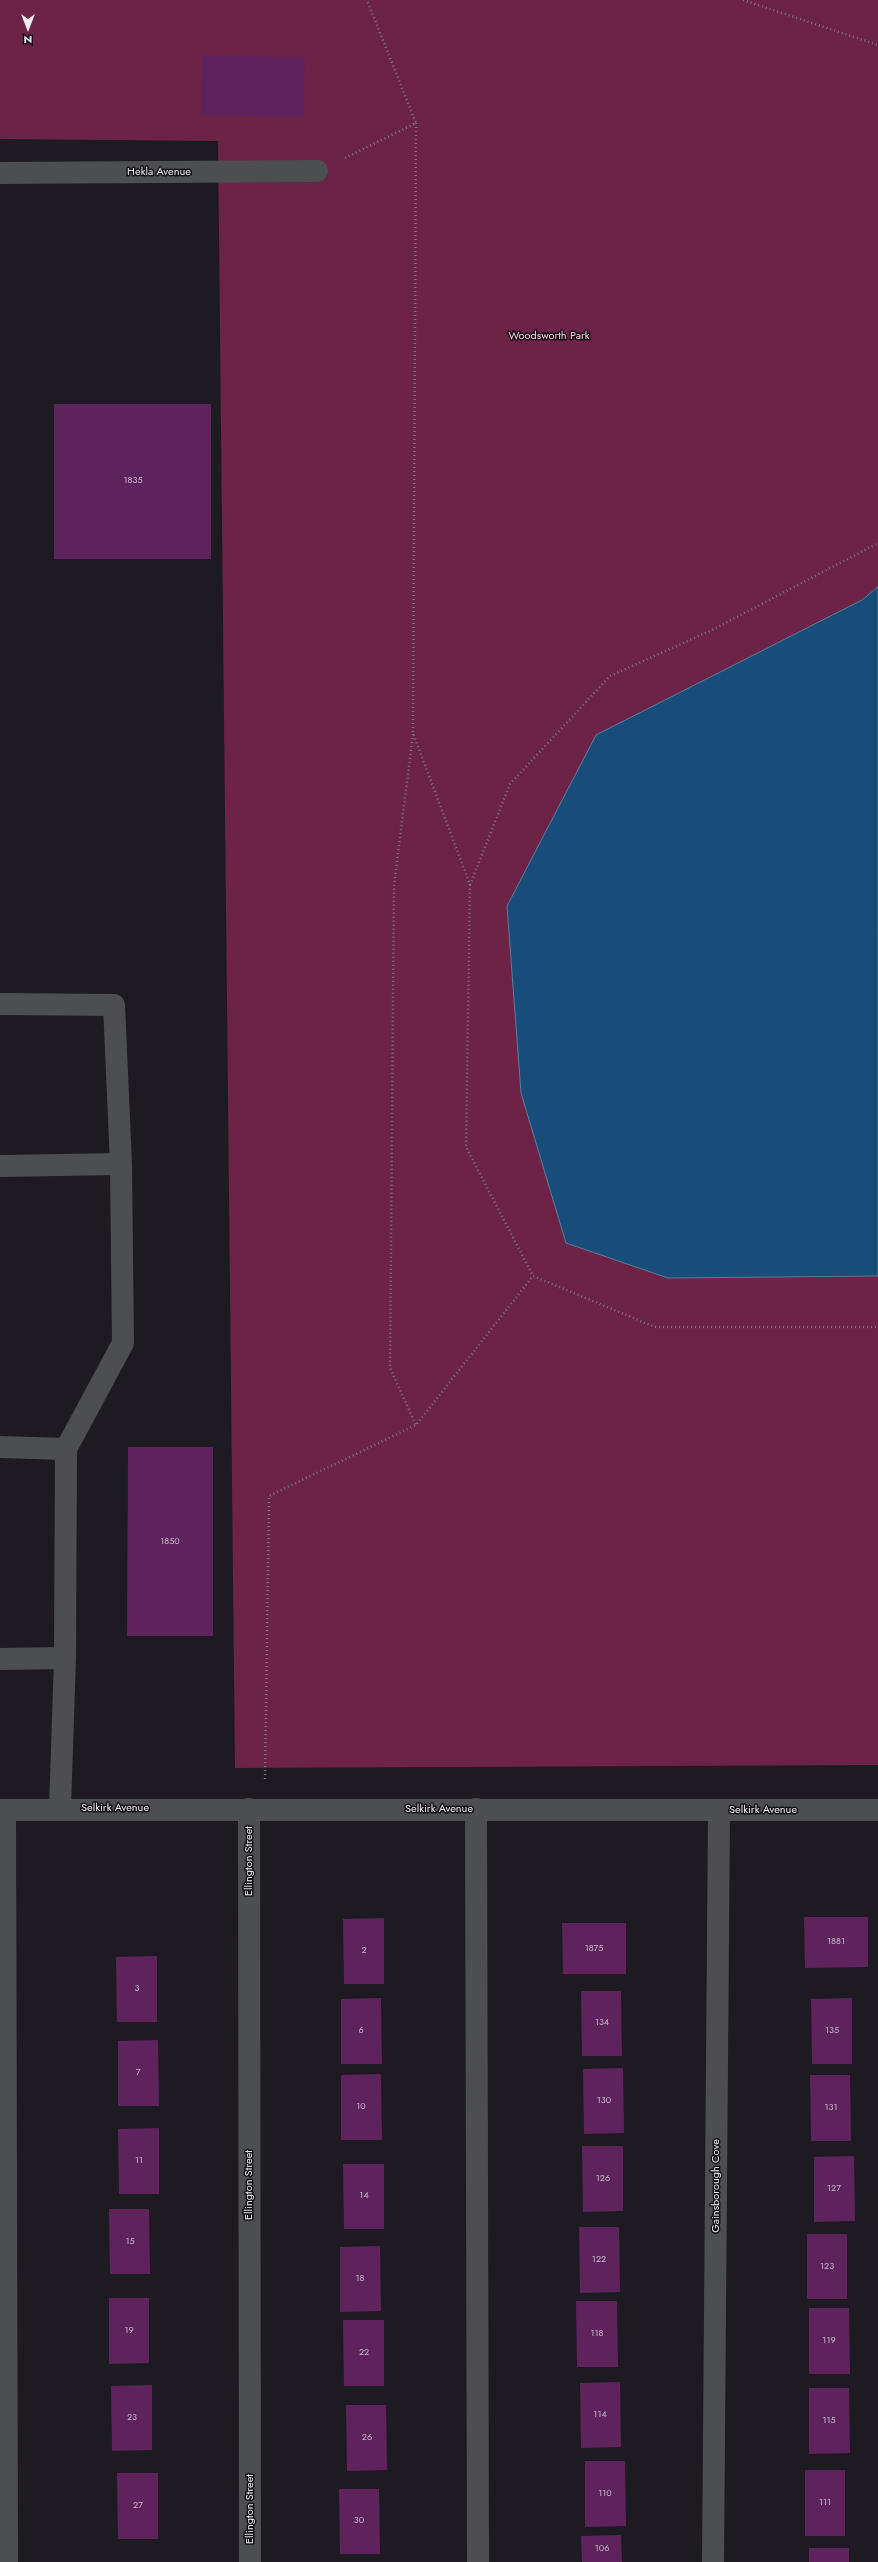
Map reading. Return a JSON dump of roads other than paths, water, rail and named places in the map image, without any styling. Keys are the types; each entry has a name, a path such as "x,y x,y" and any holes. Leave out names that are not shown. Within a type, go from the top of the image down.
{"street":[{"name":"Hekla Avenue","path":"0,173 317,171"},
{"path":"0,1004 114,1005 120,1164 123,1343 66,1449 65,1658 60,1808"},
{"path":"0,1166 120,1164"},
{"path":"0,1447 66,1449"},
{"path":"0,1659 65,1658"},
{"name":"Selkirk Avenue","path":"2,1810 60,1808 878,1810"},
{"name":"Ellington Street","path":"250,2562 257,1809"},
{"path":"476,1809 478,2562"},
{"path":"2,1810 6,2562"},
{"name":"Gainsborough Cove","path":"713,2562 719,1810"}],"water":[{"path":"878,587 878,1276 668,1278 566,1243 521,1093 507,906 596,735 862,600"}],"park label":[{"name":"Woodsworth Park","path":"549,336"}]}
